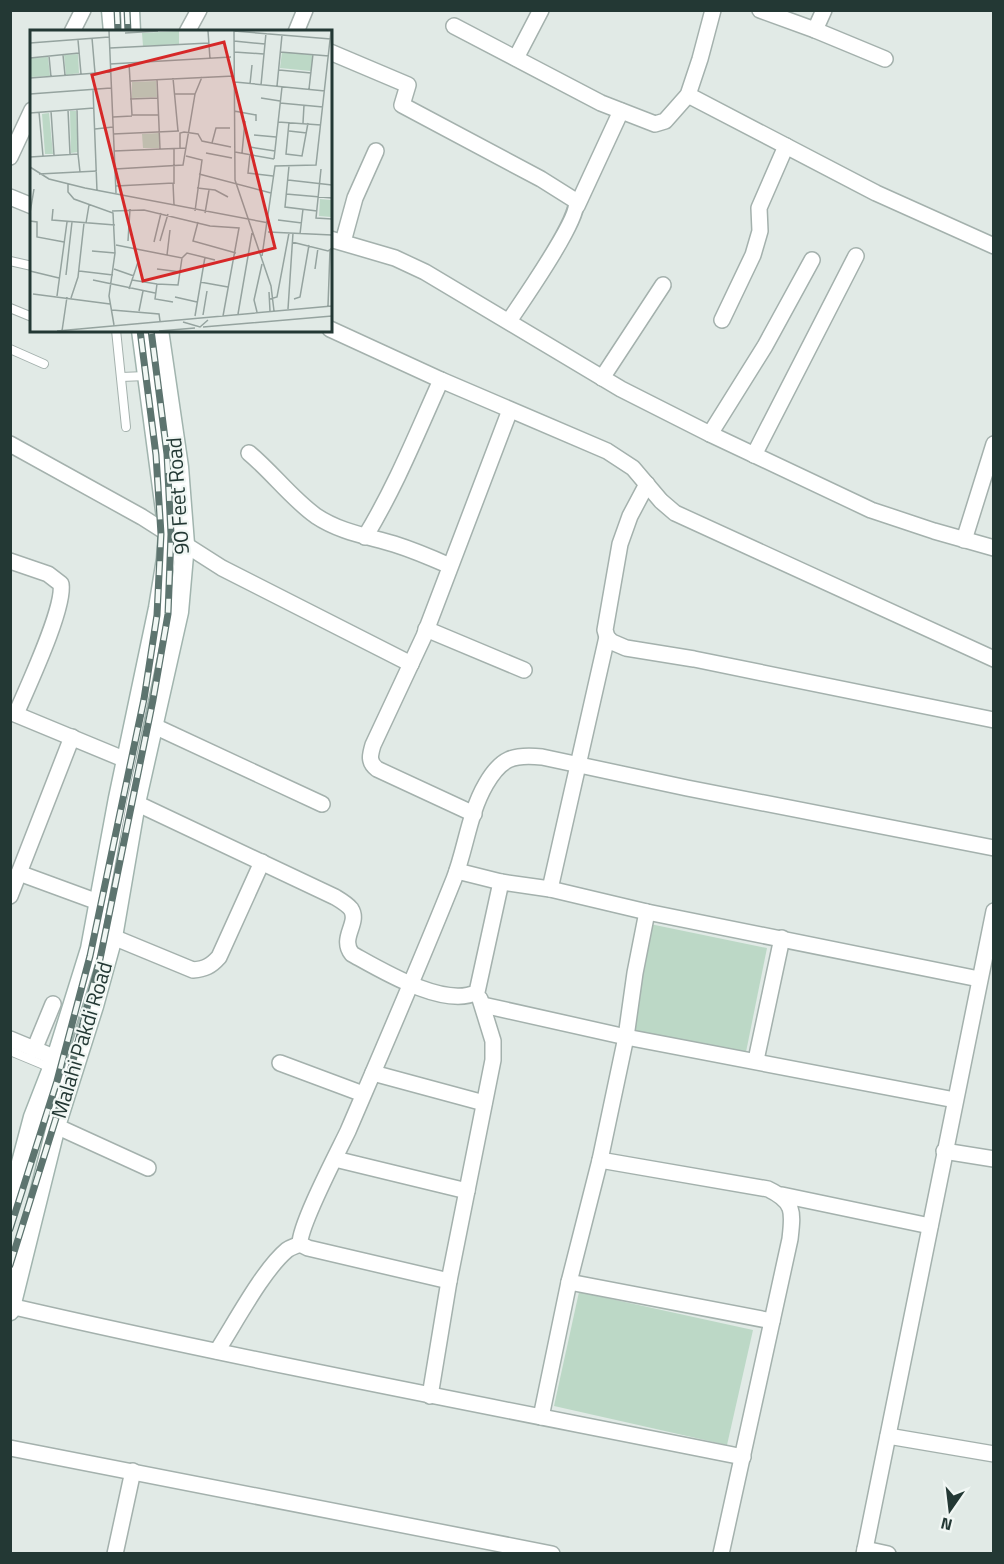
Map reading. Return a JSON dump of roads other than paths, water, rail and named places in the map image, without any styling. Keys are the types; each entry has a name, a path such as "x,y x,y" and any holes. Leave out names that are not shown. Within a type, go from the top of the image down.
{"main road":[{"path":"111,10 113,30"},
{"path":"130,10 131,30"},
{"name":"90 Feet Road","path":"135,763 168,533 141,332"},
{"name":"90 Feet Road","path":"135,763 152,725 179,612 185,544 179,466 159,332"},
{"name":"Malahi Pakdi Road","path":"11,1307 56,1126 92,1016 112,938 136,803 135,763"},
{"name":"Malahi Pakdi Road","path":"10,1204 33,1117 54,1063 90,949 104,873 135,763"},
{"path":"104,873 123,877"}],"street":[{"path":"73,30 83,10"},
{"path":"188,30 199,10"},
{"path":"297,30 305,10"},
{"path":"516,58 541,10"},
{"path":"454,26 621,111 655,124 664,121 688,95 712,10"},
{"path":"760,10 885,59"},
{"path":"815,30 824,10"},
{"path":"332,53 408,85 402,105 563,192 572,198 577,206"},
{"path":"688,95 876,193 993,246"},
{"path":"509,321 564,234 621,111"},
{"path":"10,157 17,126 30,112"},
{"path":"722,320 753,255 760,231 759,208 786,146"},
{"path":"376,151 336,241 395,258 425,272 658,409 871,510 993,548"},
{"path":"10,197 30,205"},
{"path":"754,455 856,256"},
{"path":"710,434 765,346 812,260"},
{"path":"602,378 663,285"},
{"path":"332,330 606,451 633,468 661,501 675,513 993,659"},
{"path":"365,537 391,492 441,380"},
{"path":"474,814 377,769 372,765 370,759 373,745 426,629 510,410"},
{"path":"10,444 142,516 222,568 411,664"},
{"path":"964,540 993,444"},
{"path":"249,453 315,515 340,529 417,552 450,566"},
{"path":"550,889 607,637 605,630 620,544 630,516 647,484"},
{"path":"10,561 48,574 61,584 62,592 54,620 13,713 135,763"},
{"path":"426,629 524,670"},
{"path":"607,637 617,646 626,648 705,661 993,720"},
{"path":"152,725 322,804"},
{"path":"10,896 72,737"},
{"path":"300,1244 306,1221 412,985 457,871 474,814 486,784 498,767 508,758 522,755 578,765 993,848"},
{"path":"136,803 345,903 353,914 347,948 352,954 412,985 447,996 470,996 626,1037 756,1060 955,1100"},
{"path":"112,938 193,970 212,965 219,957 262,862"},
{"path":"457,871 501,882 550,889 647,912 979,979"},
{"path":"19,873 98,902"},
{"path":"430,1396 449,1281 493,1060 493,1041 480,999 501,882"},
{"path":"888,1554 865,1551 993,911"},
{"path":"541,1417 569,1282 600,1160 626,1037 647,912"},
{"path":"756,1060 782,938"},
{"path":"34,1050 53,1004"},
{"path":"10,1039 34,1050 54,1063"},
{"path":"280,1063 363,1094"},
{"path":"373,1073 484,1103"},
{"path":"56,1126 148,1168"},
{"path":"944,1151 993,1159"},
{"path":"335,1160 467,1191"},
{"path":"600,1160 746,1184 768,1189 782,1196 930,1226"},
{"path":"721,1554 786,1259 792,1219 790,1206 782,1196"},
{"path":"218,1352 273,1266 288,1249 300,1244 317,1251 449,1281"},
{"path":"569,1282 772,1321"},
{"path":"11,1307 430,1396 743,1457"},
{"path":"888,1436 993,1454"},
{"path":"10,1448 552,1554"},
{"path":"115,1554 133,1471"}],"lane":[{"path":"10,261 30,266"},
{"path":"10,308 30,316"},
{"path":"116,332 126,427"},
{"path":"10,349 44,363"},
{"path":"121,377 147,376"},
{"path":"10,1051 54,1063"}],"railway":[{"path":"117,10 118,30"},
{"path":"127,10 128,30"},
{"path":"10,1229 57,1081 90,956 144,699 157,615 161,534 156,455 140,332"},
{"path":"10,1265 67,1083 100,959 153,700 168,614 171,534 167,454 151,332"}]}
